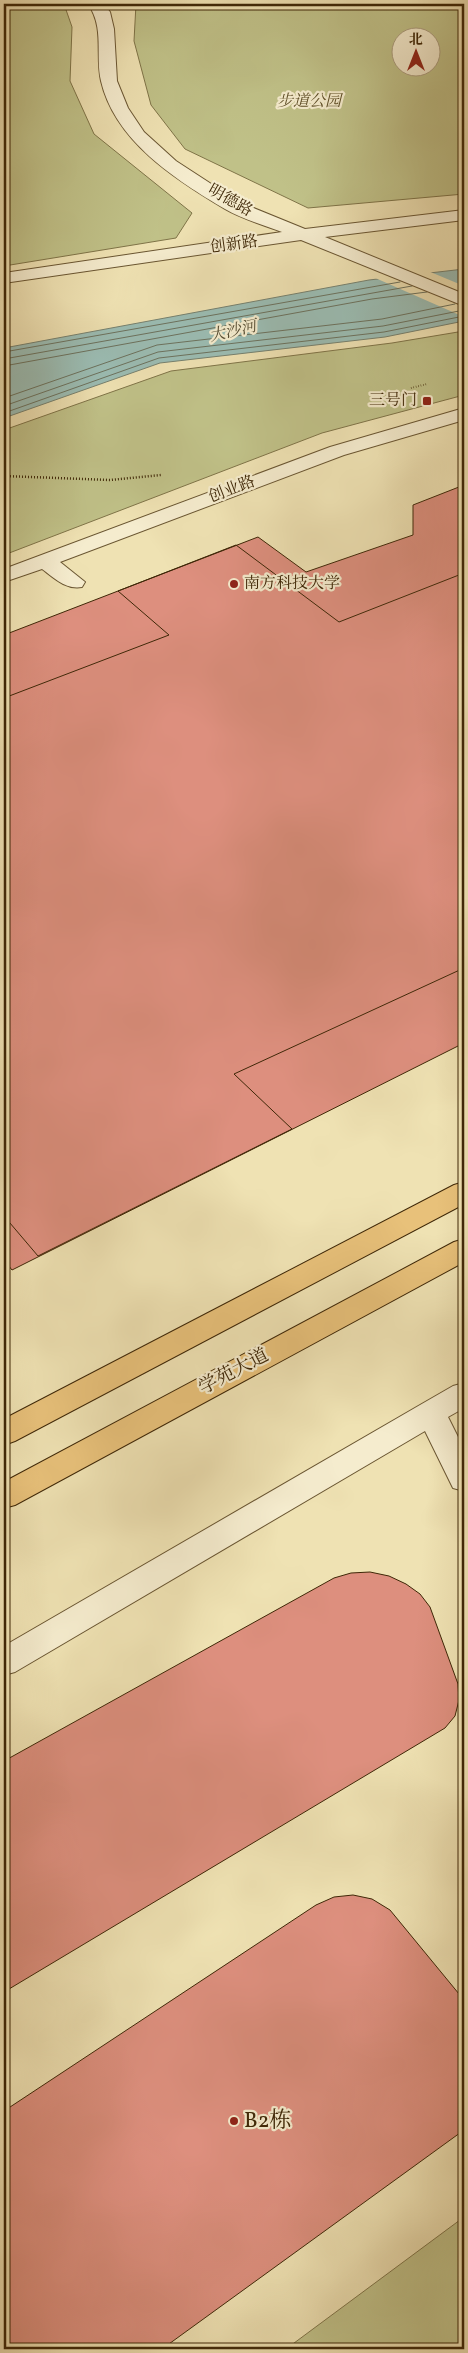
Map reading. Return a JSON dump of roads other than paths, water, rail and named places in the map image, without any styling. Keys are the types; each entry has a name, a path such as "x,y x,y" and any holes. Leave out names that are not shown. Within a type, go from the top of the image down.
{"main road":[{"path":"4,1433 464,1192"},
{"name":"学苑大道","path":"4,1496 464,1249"}],"street":[{"name":"明德路","path":"96,4 102,12 106,29 109,81 120,108 138,135 170,165 233,206 464,301"},
{"name":"创新路","path":"4,278 300,235 464,215"},
{"name":"创业路","path":"4,576 337,451 464,414"},
{"path":"383,437 407,449"},
{"path":"44,561 74,582"},
{"path":"4,1662 464,1394"},
{"path":"431,1413 464,1479"}],"water":[{"name":"大沙河","path":"464,269 464,321 385,337 160,363 4,418 4,348 369,280"}],"place":[{"name":"三号门","path":"427,401"},
{"name":"南方科技大学","path":"234,584"},
{"name":"B2栋","path":"234,2121"}],"park label":[{"name":"步道公园","path":"309,102"}]}
